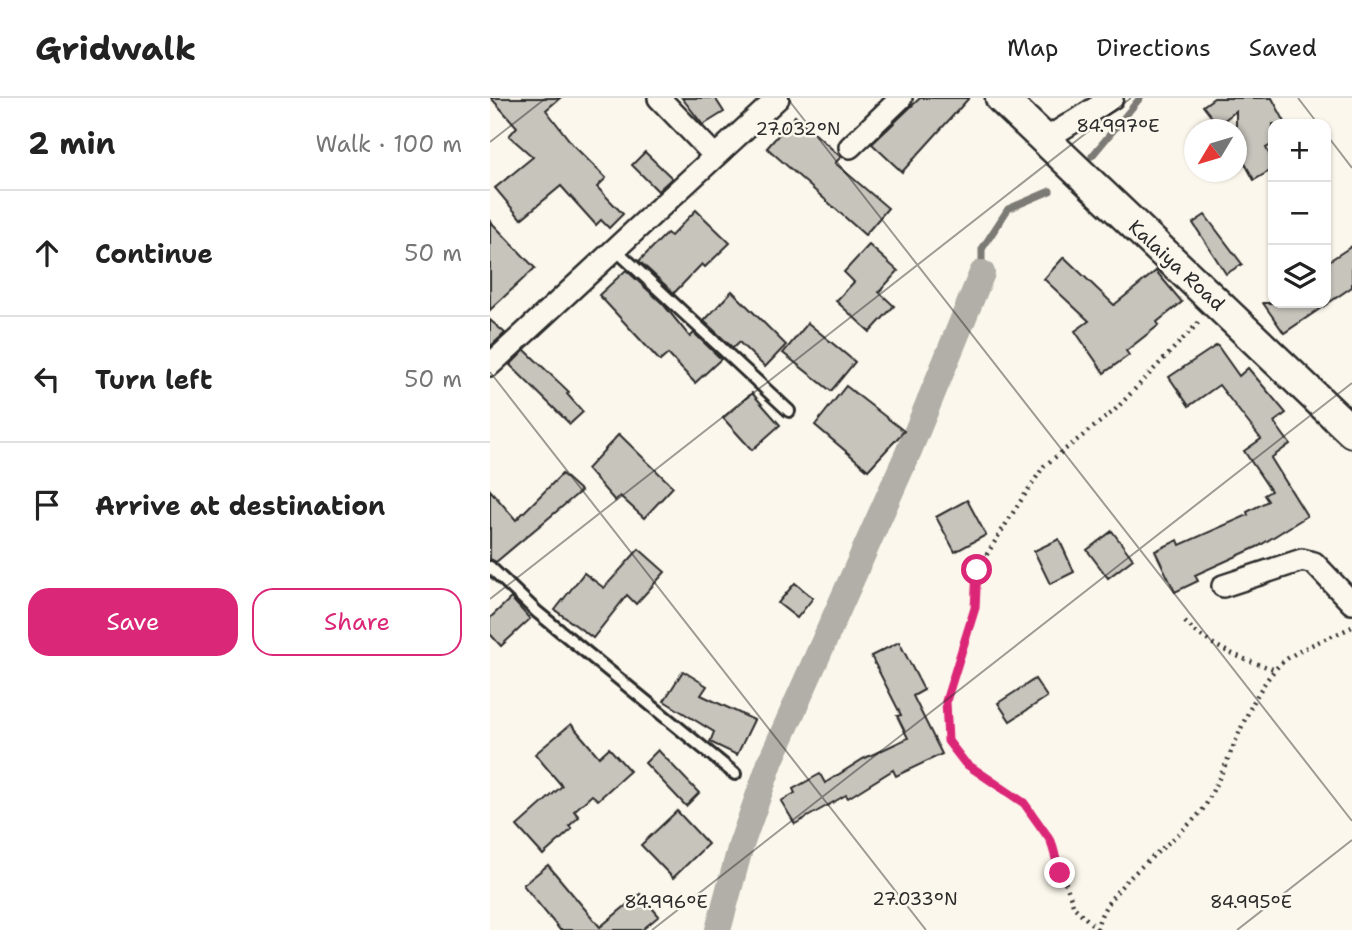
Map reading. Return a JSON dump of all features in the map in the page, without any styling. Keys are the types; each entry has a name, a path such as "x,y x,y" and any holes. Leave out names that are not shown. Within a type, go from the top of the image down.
{"main road":[{"name":"Kalaiya Road","path":"1001,98 1352,432"}],"street":[{"path":"659,98 715,156"},
{"path":"490,365 778,98"},
{"path":"850,147 901,98"},
{"path":"1044,140 1112,98"},
{"path":"1223,586 1302,560 1314,563 1352,603"}],"lane":[{"path":"615,249 789,411"},
{"path":"490,567 537,612 735,774"}],"path":[{"path":"1097,929 1074,907 1051,841 1024,803 965,763 948,741 946,701 975,608 977,570 1044,466 1114,411 1216,301"},
{"path":"1185,622 1201,638 1246,660 1274,669"},
{"path":"1097,929 1099,917 1125,884 1201,813 1231,755 1253,701 1274,669 1296,654 1352,627"}],"building":[{"path":"491,98 560,98 546,110 573,145 606,178 597,187 623,214 609,228 601,220 596,225 561,186 521,219 495,188 533,157 509,136 517,127"},
{"path":"682,98 715,98 724,112 703,125"},
{"path":"920,98 969,98 902,172 872,144"},
{"path":"1214,98 1272,98 1283,119 1268,119 1268,172 1254,180 1247,167 1247,119 1236,119 1236,111 1226,119 1213,119 1203,106"},
{"path":"795,116 841,157 835,163 888,208 865,235 767,148"},
{"path":"645,152 672,178 658,191 632,165"},
{"path":"696,210 730,243 705,267 702,264 674,293 639,261 667,233 671,236"},
{"path":"1205,215 1242,264 1226,274 1193,223"},
{"path":"490,221 535,268 490,310"},
{"path":"869,245 898,271 879,292 894,306 870,332 836,301 854,282 844,272"},
{"path":"1352,246 1352,287 1331,301 1331,260"},
{"path":"1064,257 1114,305 1156,271 1182,302 1157,322 1159,325 1126,351 1129,355 1104,373 1075,331 1089,321 1044,279"},
{"path":"626,270 663,304 690,337 694,333 721,359 695,383 668,354 660,361 599,295"},
{"path":"732,291 786,345 765,367 739,342 733,348 704,321"},
{"path":"1263,303 1268,303 1268,308 1321,308 1284,333"},
{"path":"490,320 505,333 491,346 490,345"},
{"path":"808,323 855,362 831,391 783,353"},
{"path":"1217,345 1239,376 1248,368 1286,413 1274,422 1290,444 1271,458 1307,516 1259,546 1195,575 1198,581 1175,592 1155,551 1178,540 1180,545 1248,515 1247,512 1268,501 1264,495 1271,491 1244,451 1261,439 1219,385 1189,406 1169,377"},
{"path":"525,350 569,392 567,394 583,412 570,424 510,365"},
{"path":"846,386 904,431 868,470 815,425"},
{"path":"752,393 780,425 752,450 723,418"},
{"path":"619,434 673,487 644,518 620,496 615,501 587,469"},
{"path":"562,474 581,491 496,562 490,559 490,490 516,520"},
{"path":"967,500 986,535 955,552 936,517"},
{"path":"1112,531 1133,559 1108,578 1087,550"},
{"path":"1059,539 1074,572 1050,584 1034,551"},
{"path":"639,549 665,572 636,604 627,595 593,638 555,610 584,573 604,588"},
{"path":"795,583 813,598 797,618 778,603"},
{"path":"511,598 530,619 501,646 490,634 490,618"},
{"path":"899,642 924,690 913,696 942,754 896,776 893,770 848,798 846,795 795,824 781,801 795,793 793,789 820,774 825,783 863,759 908,738 897,716 901,715 871,656"},
{"path":"683,671 707,686 701,695 754,720 737,755 710,742 714,732 664,701"},
{"path":"1035,679 1047,697 1010,721 998,703"},
{"path":"571,724 599,757 609,748 630,771 598,800 592,795 574,811 579,817 569,826 572,829 543,855 517,826 562,786 535,754"},
{"path":"658,750 699,793 686,806 645,763"},
{"path":"677,811 708,844 673,878 641,845"},
{"path":"548,865 600,927 640,894 659,916 642,930 560,930 523,885"}],"waterway":[{"path":"1092,156 1140,98"},
{"path":"982,273 982,249 1008,209 1050,191"},
{"path":"718,930 741,845 771,760 908,453 982,273"}],"route":[{"path":"977,570 975,608 946,701 948,741 965,763 1024,803 1051,841 1060,873"}]}
